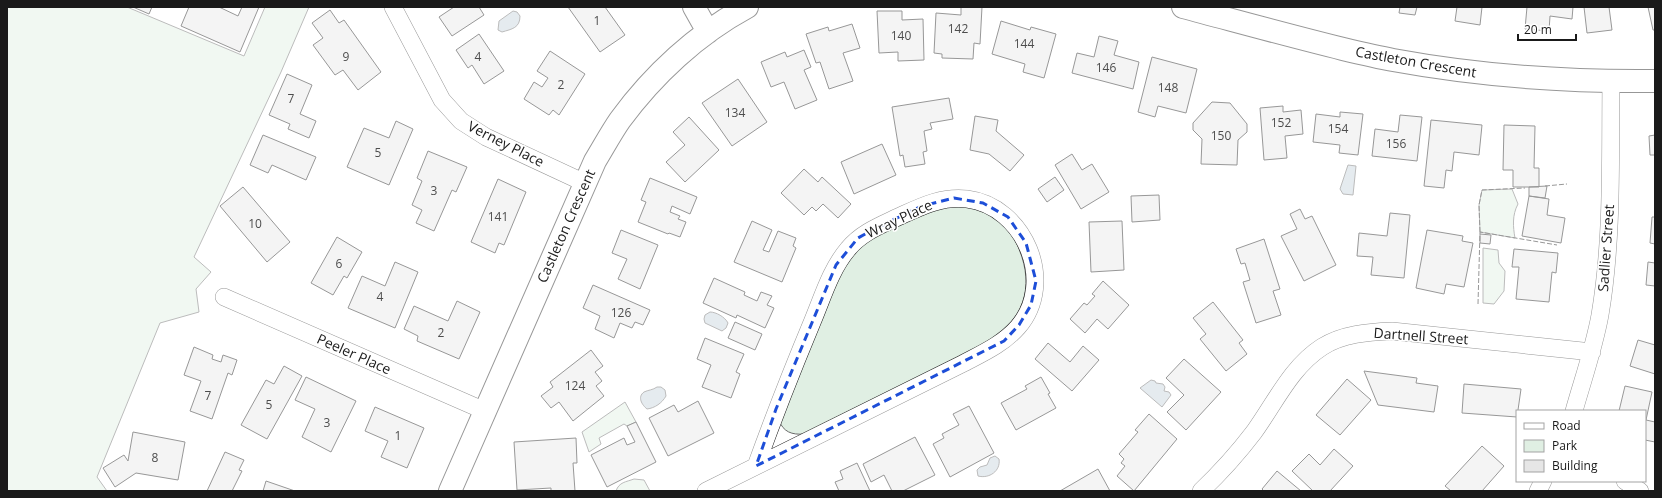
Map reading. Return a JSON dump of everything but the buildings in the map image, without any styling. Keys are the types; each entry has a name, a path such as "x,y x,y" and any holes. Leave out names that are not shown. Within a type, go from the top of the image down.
{"street":[{"name":"Verney Place","path":"393,7 442,100 461,121 486,137 585,183"},
{"path":"694,7 708,32"},
{"name":"Castleton Crescent","path":"450,491 585,183 595,162 620,120 651,83 688,48 731,15 746,7"},
{"name":"Castleton Crescent","path":"1183,7 1307,40 1392,60 1479,74 1611,82 1655,81"},
{"name":"Sadlier Street","path":"1574,410 1592,352 1600,315 1609,240 1611,82"},
{"name":"Wray Place","path":"706,491 964,363 1004,341 1019,325 1031,305 1036,281 1034,263 1026,243 1015,225 995,208 968,199 954,198 922,206 858,238 836,264 776,408 756,466"},
{"name":"Peeler Place","path":"224,297 485,411"},
{"name":"Dartnell Street","path":"1201,491 1215,478 1253,433 1300,364 1322,347 1334,341 1362,333 1392,331 1592,352"},
{"path":"1538,491 1542,482"},
{"path":"1626,482 1640,491"}],"highlighted area":[{"path":"954,198 983,203 1008,217 1026,243 1036,281 1031,305 1019,325 1004,341 756,466 776,409 836,265 858,238 922,206"}],"green space":[{"path":"7,7 127,7 244,56 265,7 309,7 281,72 194,257 211,272 196,289 199,312 160,323 97,477 107,491 7,491"},
{"path":"1512,189 1518,204 1514,221 1515,238 1480,232 1479,205 1482,190"},
{"path":"960,205 983,212 999,221 1013,236 1017,245 1024,263 1026,277 1025,290 1023,302 1010,324 988,342 804,434 788,432 779,420 840,270 866,241 930,208"},
{"path":"1483,248 1498,250 1499,263 1505,271 1504,291 1494,304 1483,303"},
{"path":"625,402 636,422 627,426 624,424 599,438 601,444 589,452 582,432"},
{"path":"634,479 644,480 650,491 616,491 621,484"}],"shaded area":[{"path":"513,11 517,12 520,16 517,26 502,32 498,30 499,21"},
{"path":"1348,165 1356,166 1353,195 1343,194 1340,189"},
{"path":"710,312 718,314 725,319 728,323 726,328 722,331 705,323 705,315"},
{"path":"1151,380 1155,381 1156,383 1163,384 1165,387 1164,391 1169,392 1171,395 1162,407 1140,388"},
{"path":"661,387 665,390 666,396 658,405 647,409 642,403 641,396 644,392"},
{"path":"995,456 999,459 996,470 990,475 982,477 978,476 977,470 980,467 987,465 990,458"}],"fence":[{"path":"1545,186 1567,184"},
{"path":"1480,232 1479,205 1482,190 1525,188"},
{"path":"1478,304 1480,232 1557,245"}]}
